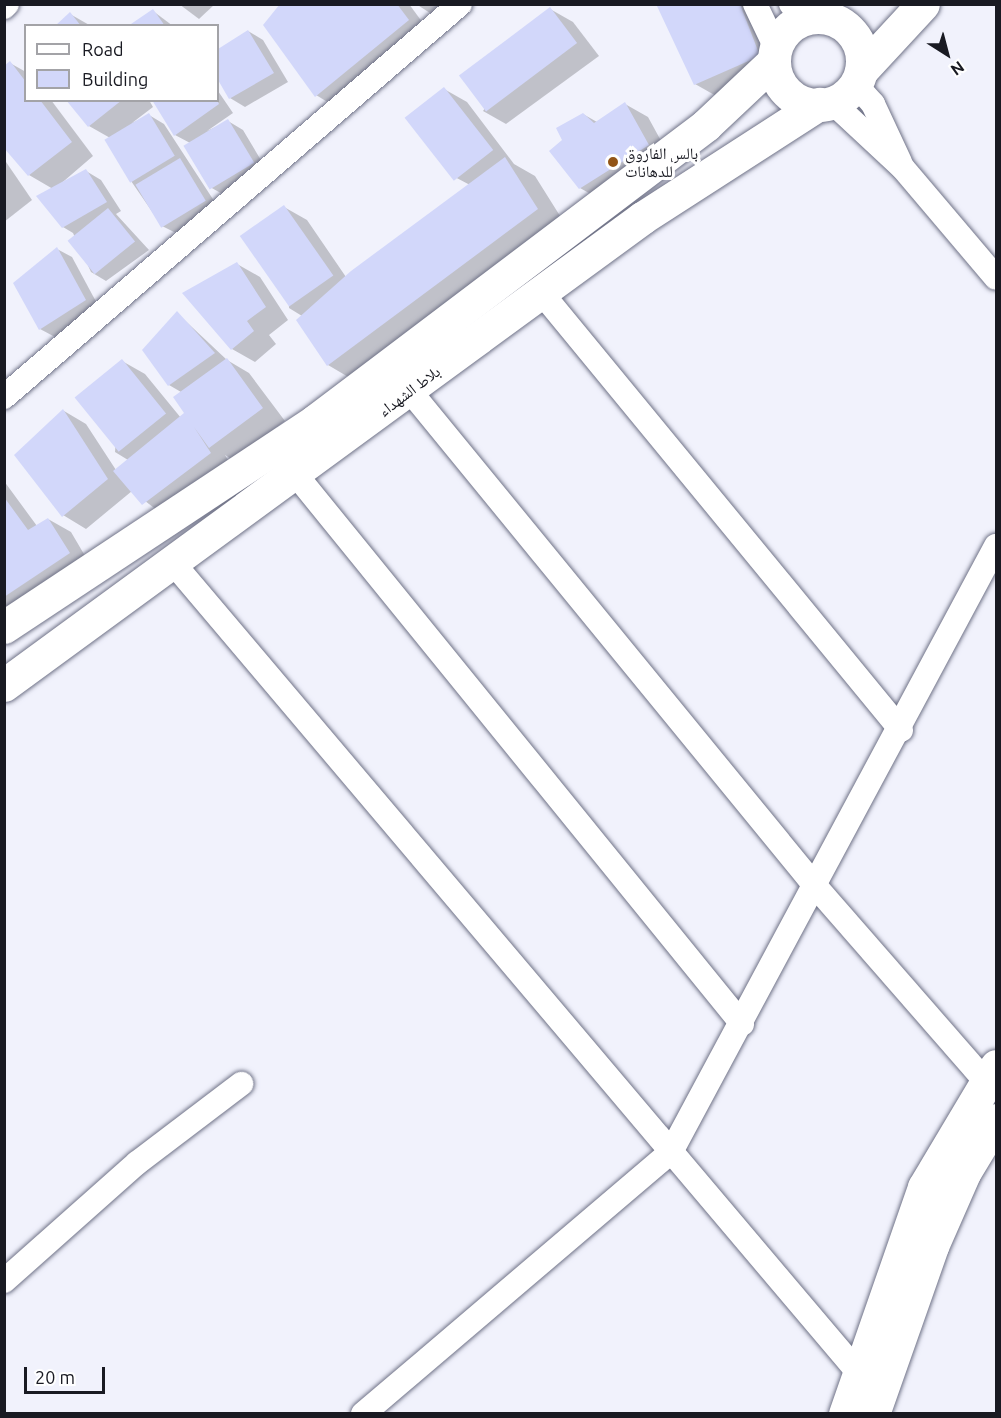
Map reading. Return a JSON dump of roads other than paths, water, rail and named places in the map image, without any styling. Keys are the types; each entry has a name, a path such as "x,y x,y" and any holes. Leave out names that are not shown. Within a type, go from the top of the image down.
{"main road":[{"name":"بلاط الشهداء","path":"4,685 297,476 642,218 842,90 923,4"},
{"path":"814,11 848,28 862,56 842,90 805,103 783,87 775,55 782,35 814,11"},
{"name":"بلاط الشهداء","path":"4,627 315,421 706,125 775,55"},
{"path":"845,1413 857,1371 924,1187 991,1074"},
{"path":"873,1413 932,1246 964,1173 996,1120"}],"street":[{"path":"4,397 460,4"},
{"path":"755,4 775,55"},
{"path":"842,90 902,167 996,278"},
{"path":"542,291 901,730"},
{"path":"410,391 816,887 991,1074"},
{"path":"297,476 742,1024"},
{"path":"363,1413 671,1152 901,730 996,546"},
{"path":"174,564 857,1371"},
{"path":"4,1281 137,1163 241,1084"}],"place":[{"name":"بالس الفاروق للدهانات","path":"613,162"}]}
